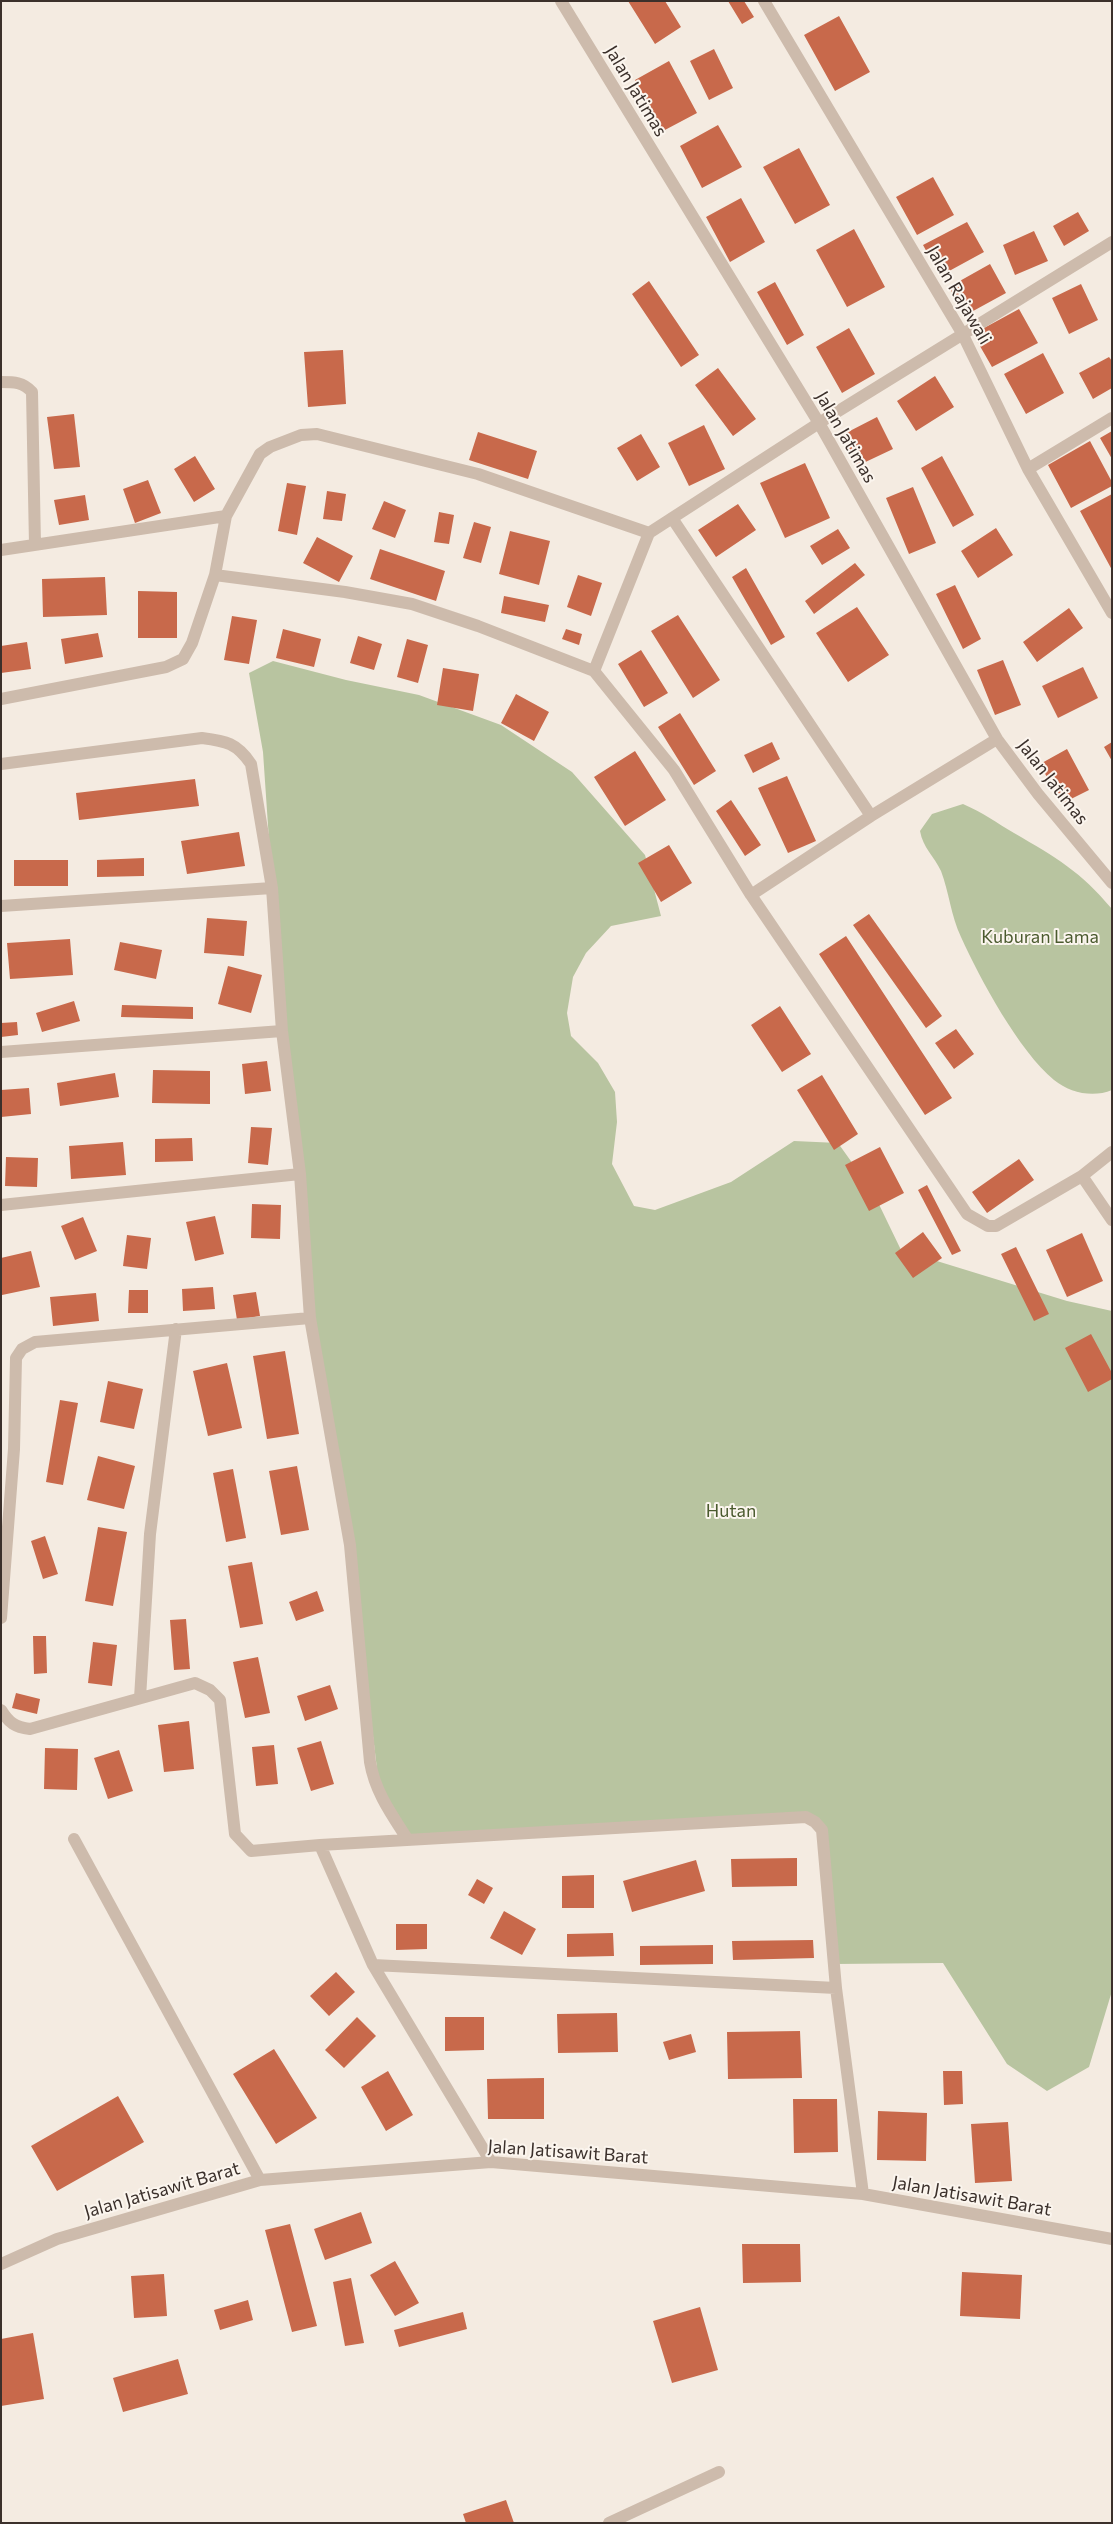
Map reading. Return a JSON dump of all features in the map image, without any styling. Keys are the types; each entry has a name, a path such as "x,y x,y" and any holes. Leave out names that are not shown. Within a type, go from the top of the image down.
{"street":[{"name":"Jalan Jatimas","path":"560,1 819,423 997,739 1038,794 1112,883"},
{"name":"Jalan Rajawali","path":"764,1 962,333 1028,469 1108,597 1112,613"},
{"path":"594,671 649,533 962,333 1112,242"},
{"path":"1,382 16,382 26,385 32,392 35,545"},
{"path":"1028,469 1112,418"},
{"path":"1,699 166,668 183,659 192,643 215,576 226,516 260,454 270,447 301,435 317,434 478,474 649,533"},
{"path":"1,550 226,516"},
{"path":"672,518 872,816"},
{"path":"215,576 345,592 412,604 478,626 594,671 674,770 751,895 967,1214 988,1226 996,1226 1082,1176 1112,1152"},
{"path":"1,764 202,738 232,744 242,750 251,764 272,888 282,1031 300,1174 310,1318 350,1544 373,1779 408,1840"},
{"path":"751,895 872,816 997,739"},
{"path":"1,906 272,888"},
{"path":"1,1052 282,1031"},
{"path":"1,1205 300,1174"},
{"path":"1082,1176 1112,1220"},
{"path":"1,1618 8,1449 16,1358 22,1349 35,1342 310,1318"},
{"path":"140,1698 150,1534 176,1329"},
{"path":"1,1710 7,1720 16,1727 30,1729 195,1683 210,1690 220,1700 234,1834 251,1851 320,1845 806,1817 816,1822 822,1830 836,1988 863,2194"},
{"path":"74,1839 260,2180"},
{"path":"320,1845 373,1965 492,2162"},
{"path":"373,1965 836,1988"},
{"name":"Jalan Jatisawit Barat","path":"1,2264 57,2239 260,2180 492,2162 863,2194 1112,2239"},
{"path":"609,2523 719,2472"}],"green space":[{"name":"Hutan","path":"273,661 346,680 419,695 501,725 572,772 645,855 661,916 611,926 586,953 573,977 567,1013 571,1036 598,1063 615,1092 617,1122 612,1164 634,1206 655,1210 731,1182 794,1141 838,1143 873,1192 901,1250 1067,1301 1112,1311 1112,1991 1089,2067 1047,2091 1007,2064 943,1963 834,1964 822,1830 806,1817 408,1840 380,1794 350,1545 310,1318 282,1031 263,752 249,673"},
{"name":"Kuburan Lama","path":"963,804 1067,866 1112,909 1112,1090 1097,1094 1082,1093 1067,1088 1054,1080 1027,1051 1014,1033 969,954 952,912 941,871 926,847 920,831 932,814"}],"building":[{"path":"628,1 665,1 681,27 655,44"},
{"path":"728,1 744,1 754,17 742,24"},
{"path":"839,16 870,72 835,91 804,35"},
{"path":"714,49 733,88 709,100 690,61"},
{"path":"669,61 697,113 663,131 635,80"},
{"path":"718,125 742,167 702,188 680,146"},
{"path":"799,148 830,205 795,224 763,167"},
{"path":"933,177 954,215 917,235 896,197"},
{"path":"741,198 765,242 730,262 706,217"},
{"path":"1078,212 1089,231 1064,246 1053,226"},
{"path":"967,222 984,252 940,276 923,245"},
{"path":"854,229 885,287 847,307 816,250"},
{"path":"1034,231 1048,261 1015,275 1003,245"},
{"path":"990,264 1006,293 964,316 949,287"},
{"path":"649,281 699,355 681,367 632,294"},
{"path":"775,282 804,335 787,345 757,292"},
{"path":"1081,284 1098,320 1069,334 1052,298"},
{"path":"1019,309 1038,343 992,367 973,334"},
{"path":"849,328 875,374 842,393 816,347"},
{"path":"343,350 346,404 308,407 304,352"},
{"path":"1043,353 1064,393 1026,414 1004,374"},
{"path":"1109,357 1112,361 1112,388 1093,399 1079,373"},
{"path":"718,368 756,419 733,436 695,385"},
{"path":"935,376 954,407 916,431 897,401"},
{"path":"74,414 80,467 54,469 47,417"},
{"path":"877,417 893,449 857,466 842,435"},
{"path":"704,425 725,469 689,486 668,443"},
{"path":"1112,431 1112,459 1100,438"},
{"path":"478,432 537,451 528,479 469,460"},
{"path":"641,434 660,467 637,481 617,448"},
{"path":"1090,441 1112,482 1112,486 1071,508 1048,465"},
{"path":"195,456 215,489 194,502 174,469"},
{"path":"942,456 974,515 953,527 921,468"},
{"path":"805,463 830,518 785,538 760,483"},
{"path":"148,480 161,513 135,523 123,489"},
{"path":"287,483 306,486 297,535 278,531"},
{"path":"913,487 936,543 909,554 886,498"},
{"path":"327,491 346,494 342,521 323,519"},
{"path":"1112,494 1112,570 1080,511"},
{"path":"85,495 89,520 59,525 54,500"},
{"path":"384,501 406,510 395,538 372,529"},
{"path":"738,504 756,530 716,557 698,530"},
{"path":"439,512 454,515 449,544 434,542"},
{"path":"474,522 491,527 481,563 463,558"},
{"path":"996,528 1013,555 978,578 961,551"},
{"path":"838,529 850,548 822,565 810,546"},
{"path":"510,531 550,541 539,585 499,574"},
{"path":"317,537 353,556 339,582 303,563"},
{"path":"380,549 445,571 436,601 370,579"},
{"path":"855,563 865,575 814,614 805,601"},
{"path":"746,568 785,637 771,645 732,577"},
{"path":"578,575 602,583 591,616 567,607"},
{"path":"105,577 107,615 43,617 42,579"},
{"path":"955,585 981,639 963,649 936,594"},
{"path":"138,591 177,592 177,638 138,638"},
{"path":"504,596 549,605 545,622 501,613"},
{"path":"857,607 889,655 848,682 816,633"},
{"path":"1069,608 1083,628 1037,662 1023,642"},
{"path":"678,615 720,680 693,698 651,631"},
{"path":"232,616 257,620 249,664 224,660"},
{"path":"283,629 321,639 314,667 276,658"},
{"path":"566,629 582,634 579,645 562,639"},
{"path":"98,633 103,657 65,664 61,639"},
{"path":"358,636 382,644 374,670 350,663"},
{"path":"407,639 428,645 418,683 397,677"},
{"path":"27,642 31,669 1,673 1,646"},
{"path":"641,650 668,693 644,707 618,664"},
{"path":"1003,660 1021,705 995,715 977,670"},
{"path":"1083,667 1098,698 1058,718 1042,686"},
{"path":"443,668 479,674 473,711 437,705"},
{"path":"516,694 549,712 534,741 501,723"},
{"path":"680,713 716,771 694,785 658,727"},
{"path":"772,742 780,759 753,773 744,755"},
{"path":"1112,742 1112,761 1104,747"},
{"path":"1067,749 1089,790 1061,804 1040,764"},
{"path":"635,751 666,800 625,826 594,777"},
{"path":"787,776 816,841 788,853 758,788"},
{"path":"195,779 199,806 79,820 76,793"},
{"path":"731,800 761,845 745,856 716,811"},
{"path":"239,832 245,866 187,874 181,841"},
{"path":"669,845 692,883 661,902 638,863"},
{"path":"144,858 144,876 97,877 97,860"},
{"path":"14,860 68,860 68,886 14,886"},
{"path":"869,914 942,1016 926,1028 853,925"},
{"path":"207,918 247,921 244,956 204,953"},
{"path":"846,936 952,1098 925,1115 819,954"},
{"path":"70,939 73,975 10,979 7,943"},
{"path":"120,942 162,950 156,979 114,970"},
{"path":"228,966 262,975 251,1013 218,1004"},
{"path":"74,1001 80,1021 42,1032 36,1013"},
{"path":"122,1005 193,1007 193,1019 121,1017"},
{"path":"780,1006 811,1054 782,1072 751,1025"},
{"path":"17,1022 18,1035 1,1037 1,1023"},
{"path":"956,1029 974,1054 954,1069 935,1043"},
{"path":"267,1061 271,1091 245,1094 242,1064"},
{"path":"153,1070 210,1071 210,1104 152,1103"},
{"path":"115,1073 119,1097 60,1106 57,1083"},
{"path":"822,1075 858,1134 834,1150 797,1090"},
{"path":"29,1088 31,1114 1,1117 1,1090"},
{"path":"251,1127 272,1128 268,1165 248,1163"},
{"path":"192,1138 193,1161 155,1162 155,1139"},
{"path":"123,1142 126,1175 71,1179 69,1146"},
{"path":"880,1147 904,1193 869,1211 845,1165"},
{"path":"6,1157 38,1158 37,1187 5,1186"},
{"path":"1019,1159 1034,1180 987,1213 972,1192"},
{"path":"927,1185 961,1251 952,1255 918,1190"},
{"path":"252,1204 281,1205 280,1239 251,1238"},
{"path":"215,1216 224,1254 195,1261 186,1222"},
{"path":"83,1217 97,1251 75,1260 61,1226"},
{"path":"923,1232 942,1258 913,1278 895,1253"},
{"path":"1082,1233 1103,1281 1067,1297 1046,1250"},
{"path":"127,1235 151,1238 147,1269 123,1266"},
{"path":"1016,1247 1049,1314 1034,1321 1001,1254"},
{"path":"31,1251 40,1287 2,1295 1,1258"},
{"path":"213,1287 215,1309 183,1311 182,1289"},
{"path":"129,1290 148,1290 148,1313 128,1313"},
{"path":"256,1292 260,1316 237,1320 233,1295"},
{"path":"96,1293 99,1321 53,1326 50,1297"},
{"path":"1091,1334 1112,1373 1112,1379 1088,1392 1065,1348"},
{"path":"285,1351 299,1434 267,1439 253,1356"},
{"path":"227,1363 242,1428 208,1436 193,1371"},
{"path":"108,1381 143,1389 134,1429 100,1422"},
{"path":"60,1400 78,1403 63,1485 46,1482"},
{"path":"98,1456 135,1466 124,1509 87,1500"},
{"path":"297,1466 309,1530 281,1535 269,1471"},
{"path":"233,1469 246,1538 226,1542 213,1473"},
{"path":"98,1527 127,1532 113,1606 85,1601"},
{"path":"45,1536 58,1574 43,1579 31,1541"},
{"path":"252,1562 263,1624 240,1628 228,1566"},
{"path":"317,1591 324,1611 296,1621 289,1602"},
{"path":"186,1619 190,1669 174,1670 170,1620"},
{"path":"33,1636 46,1636 47,1673 34,1674"},
{"path":"93,1642 117,1645 112,1686 88,1683"},
{"path":"258,1657 270,1713 245,1718 233,1662"},
{"path":"330,1685 338,1709 305,1721 297,1696"},
{"path":"16,1693 40,1699 37,1714 12,1708"},
{"path":"189,1721 194,1769 164,1772 158,1725"},
{"path":"321,1741 334,1784 311,1791 297,1748"},
{"path":"274,1745 278,1784 256,1786 252,1747"},
{"path":"45,1748 78,1749 77,1790 44,1789"},
{"path":"119,1750 133,1791 108,1799 94,1758"},
{"path":"797,1858 797,1886 732,1887 731,1859"},
{"path":"696,1860 705,1891 632,1912 623,1881"},
{"path":"594,1875 594,1908 562,1908 562,1876"},
{"path":"477,1879 493,1888 484,1904 468,1895"},
{"path":"504,1911 536,1929 522,1955 490,1938"},
{"path":"396,1924 427,1924 427,1949 396,1950"},
{"path":"613,1933 614,1956 567,1957 567,1934"},
{"path":"813,1940 814,1958 733,1960 732,1941"},
{"path":"713,1945 713,1964 640,1965 640,1946"},
{"path":"336,1972 355,1992 329,2016 310,1996"},
{"path":"617,2013 618,2052 558,2053 557,2014"},
{"path":"357,2017 376,2036 344,2068 325,2050"},
{"path":"445,2017 484,2017 484,2050 445,2051"},
{"path":"800,2031 802,2078 728,2079 727,2032"},
{"path":"691,2034 696,2052 669,2060 663,2042"},
{"path":"274,2049 317,2118 276,2144 233,2074"},
{"path":"388,2071 413,2115 386,2131 361,2087"},
{"path":"943,2071 962,2071 963,2104 944,2105"},
{"path":"544,2078 544,2119 488,2119 487,2079"},
{"path":"118,2096 144,2142 57,2191 31,2146"},
{"path":"793,2099 837,2099 838,2152 794,2153"},
{"path":"878,2111 927,2113 926,2161 877,2160"},
{"path":"1008,2122 1012,2181 975,2183 971,2124"},
{"path":"361,2212 372,2243 325,2260 314,2229"},
{"path":"290,2224 317,2326 292,2332 265,2230"},
{"path":"742,2244 800,2244 801,2282 743,2283"},
{"path":"395,2261 419,2303 395,2316 370,2275"},
{"path":"962,2272 1022,2275 1020,2319 960,2316"},
{"path":"164,2274 167,2316 134,2318 131,2276"},
{"path":"351,2278 364,2343 345,2346 333,2282"},
{"path":"248,2300 253,2320 220,2330 214,2310"},
{"path":"700,2307 718,2370 672,2383 653,2321"},
{"path":"463,2312 467,2329 399,2347 394,2330"},
{"path":"33,2333 44,2399 1,2406 1,2339"},
{"path":"178,2359 188,2394 123,2412 113,2378"},
{"path":"506,2500 514,2523 466,2523 463,2514"}]}
